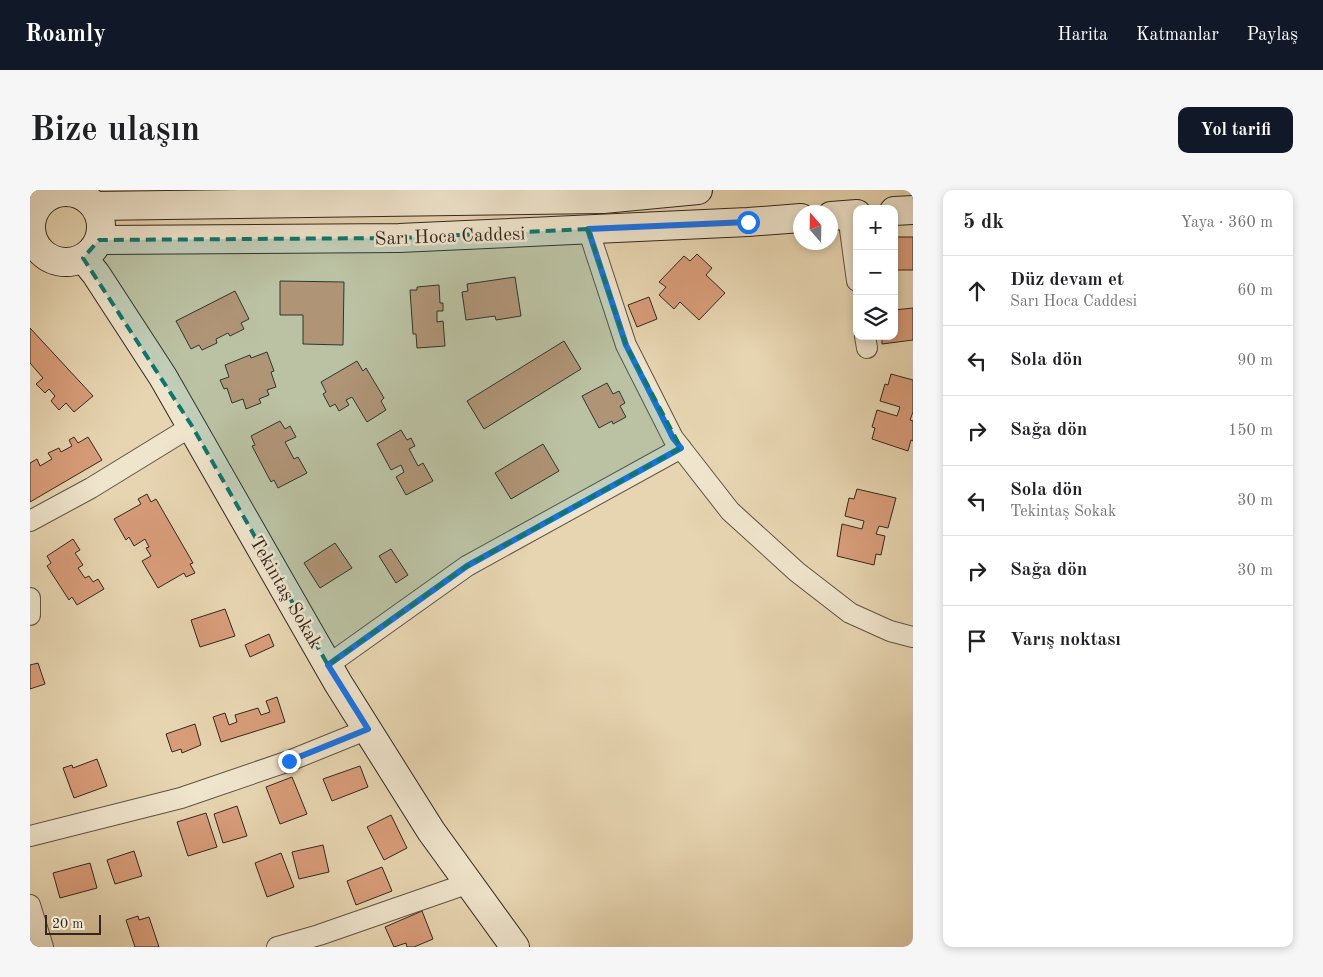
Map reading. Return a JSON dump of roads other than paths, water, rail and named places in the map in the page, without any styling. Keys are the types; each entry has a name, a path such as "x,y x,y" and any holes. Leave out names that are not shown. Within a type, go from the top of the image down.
{"street":[{"name":"Sarı Hoca Caddesi","path":"98,198 603,199 689,190"},
{"path":"65,191 87,198 98,198 102,229 91,249 72,262 60,262 49,258 32,241 32,204 65,191"},
{"path":"898,211 913,210"},
{"path":"845,215 853,259"},
{"name":"Sarı Hoca Caddesi","path":"91,249 399,238 793,218"},
{"path":"588,229 626,345 673,438 730,511 796,572 850,613 890,630 913,637"},
{"name":"Tekintaş Sokak","path":"91,249 96,274 163,377 328,665 431,831 515,947"},
{"path":"30,521 91,488 192,426"},
{"path":"328,665 467,566 681,448"},
{"path":"30,598 30,615"},
{"path":"30,836 180,798 289,761 368,729"},
{"path":"277,947 319,935 469,884"},
{"path":"30,905 43,947"}]}
